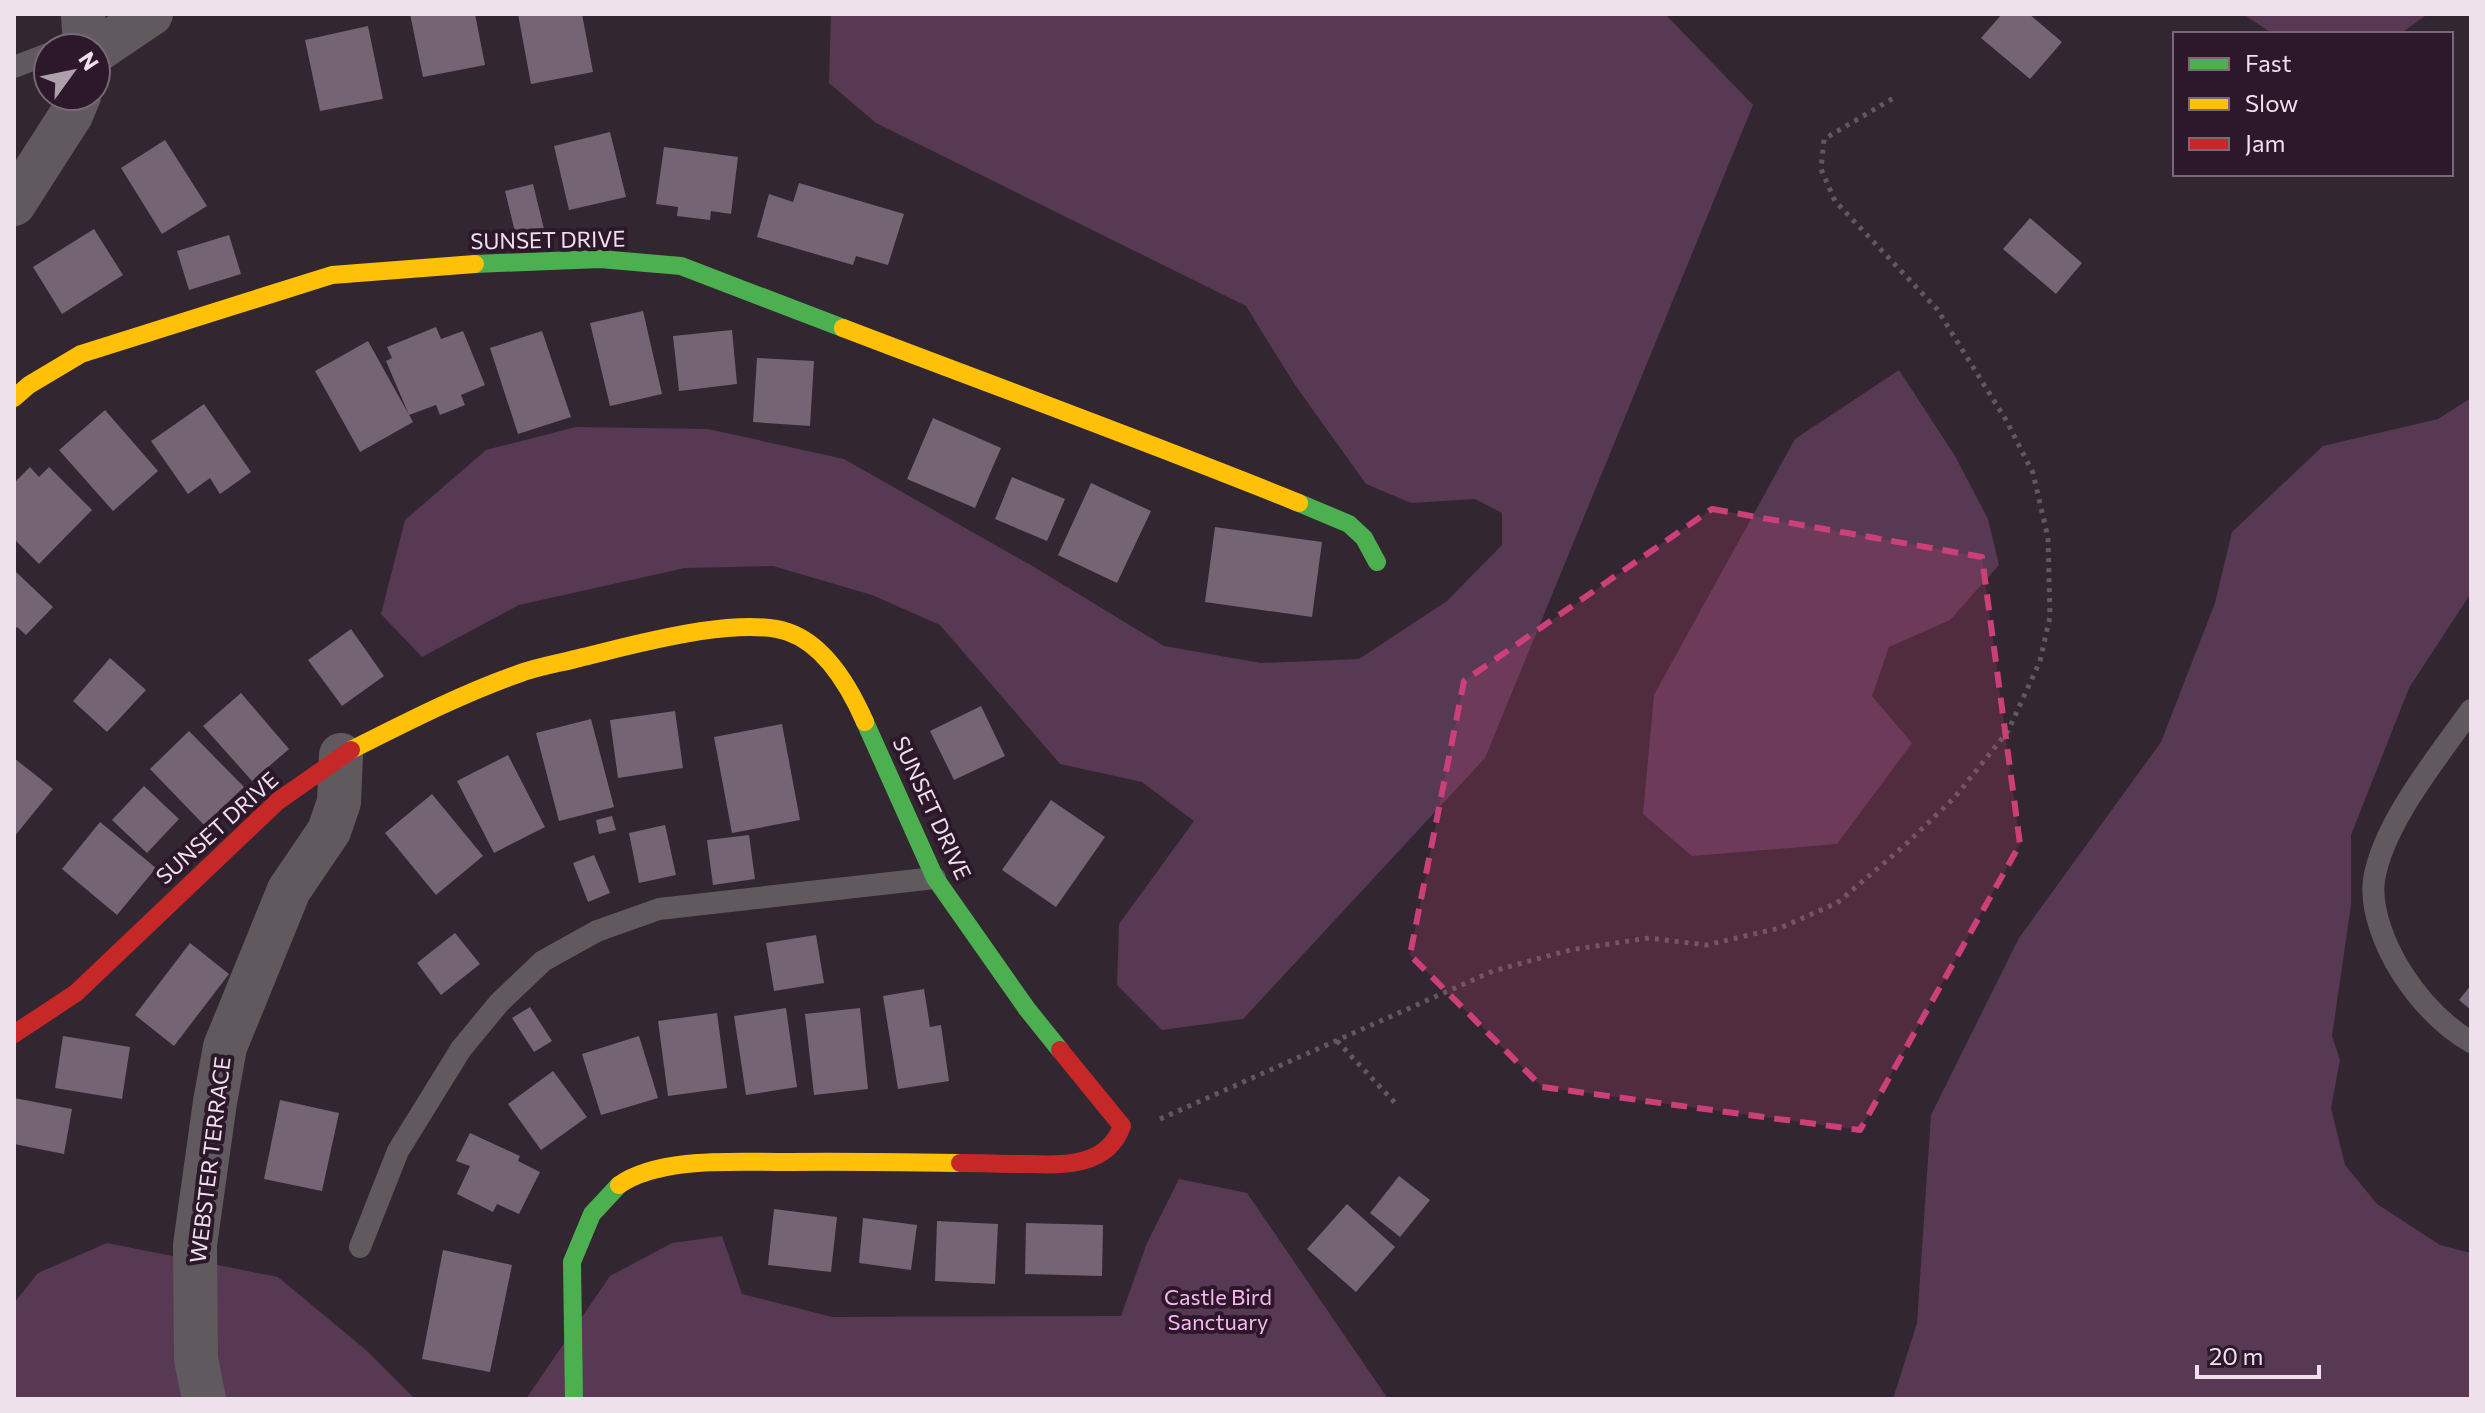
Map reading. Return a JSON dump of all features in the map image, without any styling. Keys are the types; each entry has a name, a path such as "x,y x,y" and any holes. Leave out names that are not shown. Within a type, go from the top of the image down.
{"street":[{"path":"103,32 151,14"},
{"path":"14,204 72,112"},
{"name":"SUNSET DRIVE","path":"14,398 29,385 81,354 332,275 448,265 600,259 681,266 1156,445 1349,524 1364,538 1377,562"},
{"name":"SUNSET DRIVE","path":"14,1034 76,993 278,801 341,755 417,717 519,673 672,636 750,627 788,632 818,650 851,690 935,878 1027,1009 1122,1126"},
{"name":"WEBSTER TERRACE","path":"204,1399 196,1359 195,1245 225,1047 289,890 329,831 339,802 341,755"},
{"path":"574,1399 572,1262 592,1214 614,1189 631,1177 691,1163 854,1161 1067,1165 1093,1159 1118,1140 1122,1126"}],"lane":[{"path":"2471,710 2388,835 2374,882 2378,925 2395,962 2418,998 2453,1031 2471,1042"},
{"path":"360,1247 398,1151 461,1049 499,1003 543,961 597,931 659,909 935,878"}],"path":[{"path":"1122,1126 1164,1119 1493,971 1570,950 1649,938 1706,945 1780,928 1837,903 1955,797 2008,731 2040,661 2050,617 2048,538 2033,473 2006,420 1937,309 1835,201 1821,169 1824,139 1897,96"},
{"path":"1337,1041 1398,1106"}],"highlighted area":[{"path":"1712,509 1982,557 2020,844 1860,1130 1542,1087 1410,955 1464,681"}],"green space":[{"path":"831,14 1665,14 1753,105 1485,758 1243,1019 1162,1030 1117,985 1119,924 1194,821 1142,782 1060,764 940,625 872,595 773,566 685,568 519,605 422,657 381,614 405,520 486,450 576,427 708,429 844,459 1034,567 1164,646 1261,663 1359,659 1447,601 1502,545 1502,513 1475,499 1411,503 1366,484 1295,385 1246,306 876,123 829,83"},
{"path":"2243,14 2428,14 2403,32 2270,32"},
{"path":"1899,370 1955,456 1988,519 1999,565 1950,620 1889,647 1872,696 1912,743 1837,844 1692,856 1643,814 1654,695 1795,439"},
{"path":"2471,398 2471,593 2409,688 2351,835 2351,905 2332,1036 2340,1060 2331,1108 2345,1165 2377,1204 2440,1245 2471,1253 2471,1399 1893,1399 1917,1323 1931,1115 2019,938 2161,742 2215,603 2232,532 2323,446 2438,419"},
{"name":"Castle Bird Sanctuary","path":"1179,1179 1247,1193 1388,1399 526,1399 610,1276 672,1243 722,1236 742,1294 832,1317 1121,1316 1147,1243"},
{"path":"107,1243 278,1277 366,1350 415,1399 14,1399 14,1303 38,1273"}],"building":[{"path":"410,14 475,14 485,65 423,77"},
{"path":"518,14 582,14 593,72 531,84"},
{"path":"2002,14 2029,14 2062,42 2030,79 1981,38"},
{"path":"368,26 383,99 320,111 305,40"},
{"path":"610,132 626,197 569,210 554,146"},
{"path":"165,140 207,206 162,234 121,168"},
{"path":"664,147 738,157 731,214 711,211 710,220 677,216 678,207 656,204"},
{"path":"799,183 904,214 888,265 856,256 853,265 757,237 769,194 793,202"},
{"path":"533,184 544,229 516,236 505,191"},
{"path":"2030,218 2082,263 2056,294 2003,249"},
{"path":"94,229 123,275 62,314 33,267"},
{"path":"229,235 241,274 189,290 177,251"},
{"path":"643,311 662,394 610,406 590,323"},
{"path":"436,327 441,339 463,331 485,385 461,395 465,405 440,415 436,405 409,415 386,361 392,358 387,347"},
{"path":"732,330 737,384 679,391 673,336"},
{"path":"542,331 571,417 518,434 490,348"},
{"path":"368,341 413,422 360,452 315,371"},
{"path":"757,358 814,361 810,426 753,422"},
{"path":"204,404 251,472 220,494 210,478 188,494 151,441"},
{"path":"105,410 158,471 113,511 59,450"},
{"path":"933,418 1001,448 975,508 907,479"},
{"path":"30,467 39,477 49,467 92,510 39,564 14,539 14,483"},
{"path":"1012,477 1065,499 1047,541 995,519"},
{"path":"1091,483 1151,511 1117,583 1058,555"},
{"path":"1215,527 1322,542 1312,617 1205,602"},
{"path":"14,570 53,607 26,635 17,627 14,630"},
{"path":"351,629 384,676 342,706 308,660"},
{"path":"110,658 146,690 107,732 73,701"},
{"path":"241,693 289,749 252,781 203,726"},
{"path":"981,706 1005,756 954,780 930,731"},
{"path":"675,711 683,768 618,778 610,720"},
{"path":"591,719 614,807 559,821 536,733"},
{"path":"782,724 800,820 732,833 714,737"},
{"path":"189,731 244,787 204,825 150,769"},
{"path":"508,755 545,827 494,853 457,781"},
{"path":"14,758 53,789 14,837"},
{"path":"144,786 179,819 147,853 112,820"},
{"path":"432,794 483,856 436,895 385,833"},
{"path":"1051,800 1105,837 1056,907 1002,870"},
{"path":"612,816 616,830 599,834 596,820"},
{"path":"100,822 156,868 117,915 62,869"},
{"path":"665,825 676,875 639,883 629,833"},
{"path":"749,835 755,879 713,885 707,840"},
{"path":"594,855 610,893 588,902 573,863"},
{"path":"455,933 480,964 441,995 417,963"},
{"path":"816,935 824,983 774,991 766,943"},
{"path":"190,943 229,974 174,1046 135,1015"},
{"path":"2471,985 2471,1010 2459,1000"},
{"path":"924,989 930,1027 941,1025 949,1081 898,1089 883,996"},
{"path":"530,1007 552,1041 534,1052 512,1018"},
{"path":"786,1008 797,1087 746,1095 734,1016"},
{"path":"860,1008 868,1089 814,1095 805,1014"},
{"path":"717,1013 727,1088 668,1096 658,1021"},
{"path":"63,1036 130,1047 122,1099 55,1088"},
{"path":"639,1036 658,1098 601,1115 582,1054"},
{"path":"553,1071 587,1117 541,1150 508,1104"},
{"path":"14,1098 72,1109 64,1154 14,1144"},
{"path":"280,1100 339,1113 322,1191 264,1179"},
{"path":"470,1133 520,1156 518,1161 540,1172 519,1214 497,1204 493,1212 457,1194 470,1166 456,1161"},
{"path":"1399,1176 1430,1200 1400,1237 1370,1213"},
{"path":"1347,1204 1395,1247 1356,1292 1307,1249"},
{"path":"774,1209 837,1217 831,1272 768,1265"},
{"path":"863,1218 917,1225 911,1270 859,1263"},
{"path":"937,1221 998,1224 995,1284 935,1281"},
{"path":"1026,1223 1103,1225 1102,1276 1025,1274"},
{"path":"443,1250 512,1265 490,1372 422,1359"}],"traffic: fast":[{"path":"475,264 600,259 681,266 843,328"},
{"path":"1299,503 1349,524 1364,538 1377,562"},
{"path":"865,722 935,878 1027,1009 1060,1050"},
{"path":"574,1399 572,1262 592,1214 619,1185"}],"traffic: slow":[{"path":"14,398 29,385 81,354 332,275 475,264"},
{"path":"843,328 1299,503"},
{"path":"351,750 454,700 526,671 657,639 742,627 788,632 814,647 844,682 865,722"},
{"path":"619,1185 655,1170 697,1163 960,1163"}],"traffic: jam":[{"path":"14,1034 76,993 278,801 351,750"},
{"path":"960,1163 1081,1161 1106,1150 1115,1140 1122,1126 1060,1050"}]}
